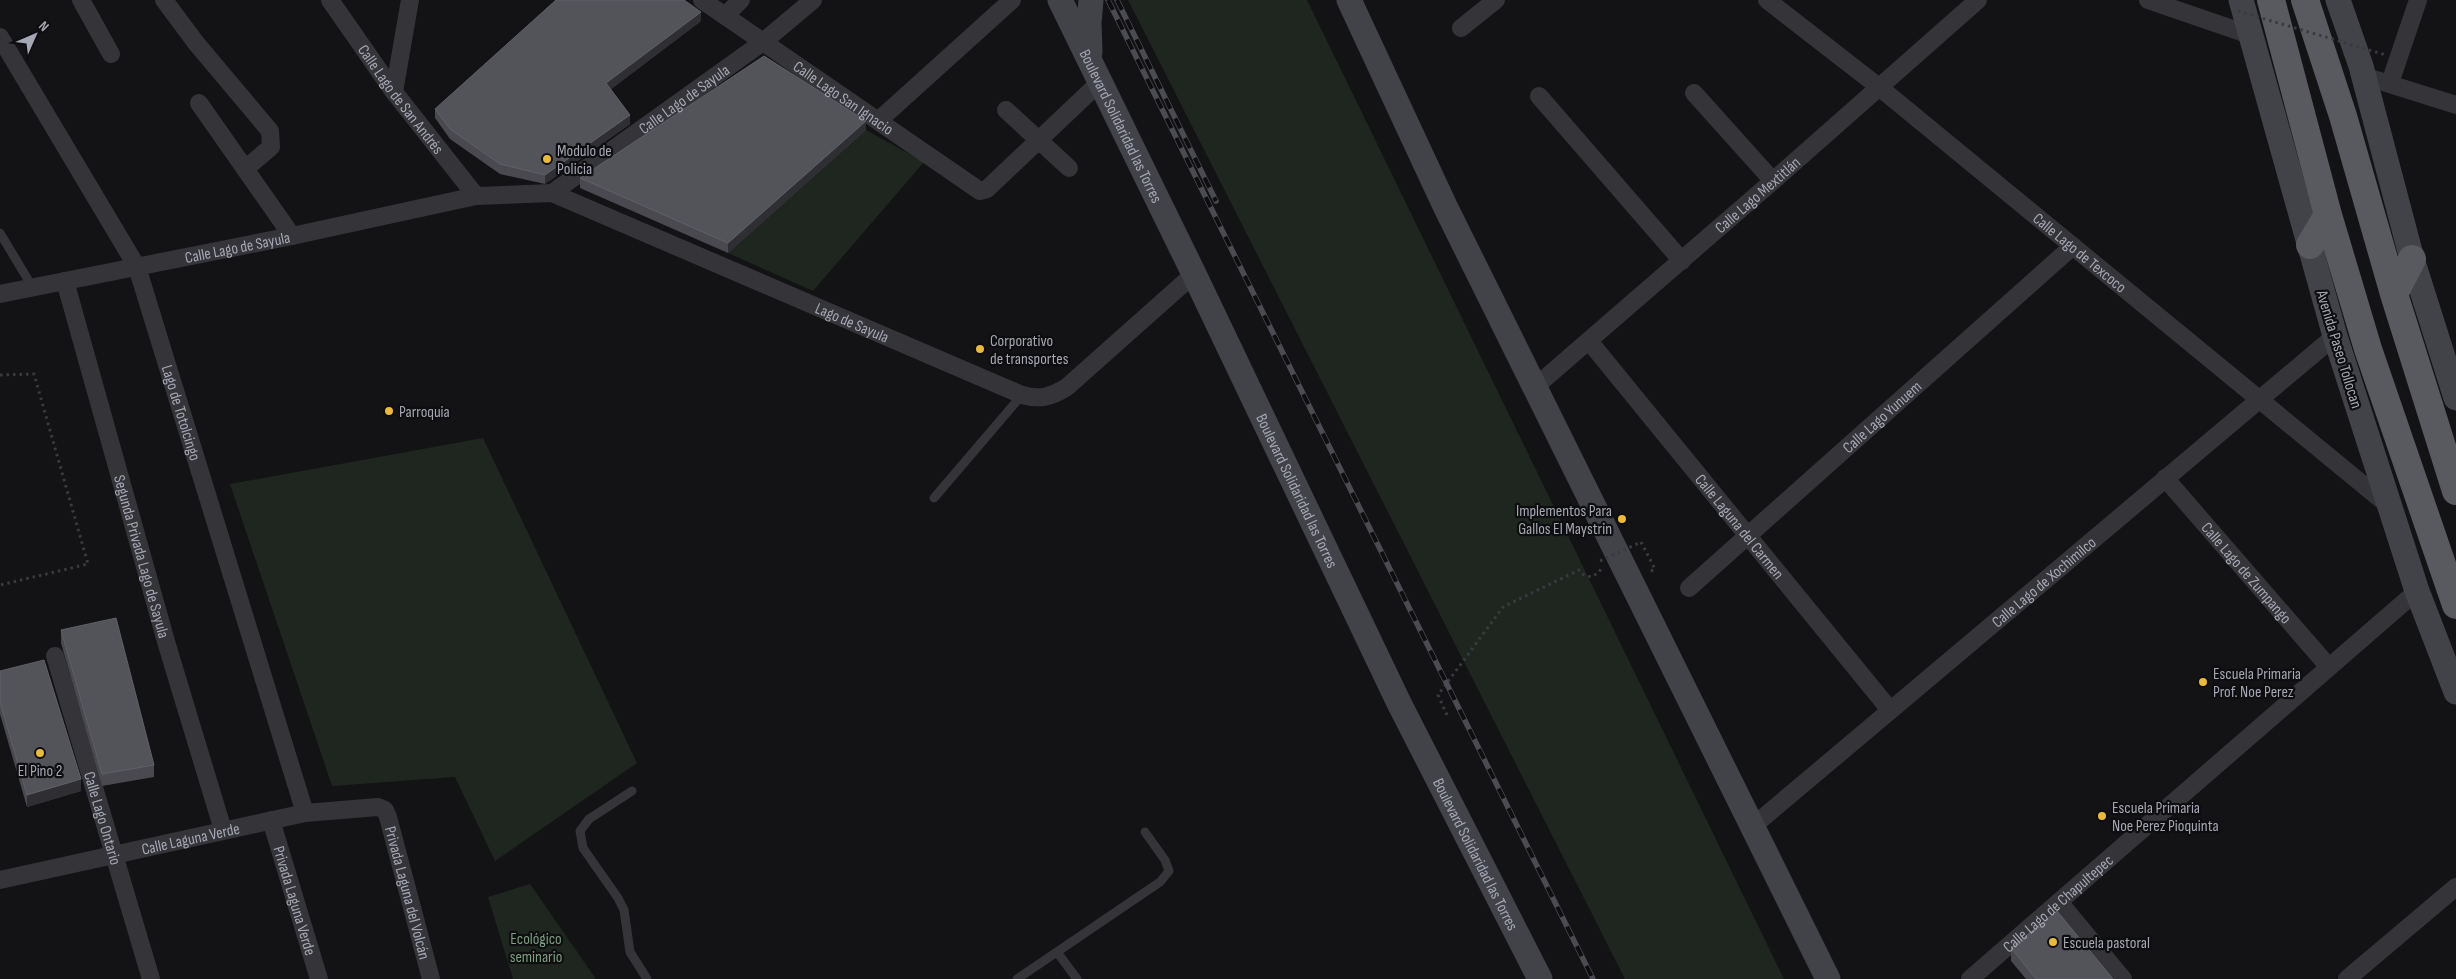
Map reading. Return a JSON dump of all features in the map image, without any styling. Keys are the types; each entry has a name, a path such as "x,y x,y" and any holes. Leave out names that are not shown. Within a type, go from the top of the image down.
{"highway":[{"name":"Avenida Paseo Tollocan","path":"2271,0 2328,215 2368,349 2456,605"},
{"path":"2305,0 2343,116 2394,294 2456,491"},
{"path":"2310,246 2328,215"},
{"path":"2394,294 2412,259"}],"main road":[{"name":"Boulevard Solidaridad las Torres","path":"1060,0 1096,70 1399,703 1540,979"},
{"path":"1091,0 1089,23 1096,70"},
{"path":"1349,0 1445,206 1828,979"},
{"path":"2338,0 2364,76 2412,259 2456,398"},
{"name":"Avenida Paseo Tollocan","path":"2239,6 2250,35 2335,336 2418,591 2456,692"}],"street":[{"path":"81,0 112,54"},
{"path":"164,0 196,43 270,131 271,147 245,169"},
{"name":"Calle Lago de San Andrés","path":"330,0 394,92 476,196"},
{"path":"394,92 410,0"},
{"name":"Calle Lago San Ignacio","path":"702,0 977,190 987,189 1039,140"},
{"path":"725,16 741,0"},
{"name":"Calle Lago de Sayula","path":"552,193 763,42 813,0"},
{"path":"878,121 1012,0"},
{"path":"1461,28 1496,0"},
{"name":"Calle Lago de Texcoco","path":"1767,0 1879,87 2390,507"},
{"name":"Calle Lago Mextitlán","path":"1535,387 1682,261 1978,0"},
{"path":"2148,0 2250,35"},
{"path":"2390,84 2418,0"},
{"name":"Lago de Totolcingo","path":"0,37 137,267 305,813"},
{"path":"1039,140 1096,70"},
{"path":"2364,76 2456,105"},
{"path":"1694,93 1773,181"},
{"path":"1540,96 1682,261"},
{"path":"199,103 292,236"},
{"path":"1006,110 1069,168"},
{"name":"Lago de Sayula","path":"476,196 552,193 1022,395 1041,399 1058,393 1067,386 1194,274"},
{"name":"Calle Lago de Sayula","path":"0,294 292,236 476,196"},
{"name":"Calle Lago Yunuem","path":"1690,588 2073,246"},
{"name":"Segunda Privada Lago de Sayula","path":"65,281 167,645 224,830"},
{"name":"Calle Lago de Xochimilco","path":"1752,826 2335,336"},
{"name":"Calle Laguna del Carmen","path":"1589,342 1890,710"},
{"name":"Calle Lago de Zumpango","path":"2165,478 2328,666"},
{"name":"Calle Lago de Chapultepec","path":"1970,979 2060,903 2328,666 2418,591"},
{"name":"Calle Lago Ontario","path":"55,656 151,979"},
{"name":"Calle Laguna Verde","path":"0,880 115,853 305,813 374,806 382,808"},
{"name":"Privada Laguna del Volcán","path":"382,808 388,817 431,979"},
{"name":"Privada Laguna Verde","path":"272,820 319,979"},
{"path":"2347,979 2456,887"},
{"path":"2060,903 2123,979"}],"lane":[{"path":"0,233 33,288"},
{"path":"934,498 1022,395"},
{"path":"632,791 588,819 580,831 583,848 618,898 624,910 630,952 647,979"},
{"path":"1016,979 1160,882 1168,870 1165,860 1145,832"},
{"path":"1057,952 1077,979"}],"path":[{"path":"2239,6 2386,56"},
{"path":"0,374 34,374 88,564 0,585"},
{"path":"1447,715 1438,695 1503,607 1579,570 1586,576 1595,576 1600,570 1600,561 1641,542 1654,569"}],"green space":[{"path":"1128,0 1307,0 1784,979 1625,979"},
{"path":"866,130 924,162 813,291 728,253"},
{"path":"483,438 637,763 495,861 455,777 332,786 230,484"},
{"name":"Ecológico seminario","path":"530,884 596,979 513,979 488,897"}],"building":[{"path":"556,0 684,0 701,12 606,83 630,115 545,175 500,164 450,129 435,109"},
{"path":"764,56 866,121 728,243 580,178"},
{"path":"116,618 154,765 102,774 61,630"},
{"name":"El Pino 2","path":"44,660 81,779 27,795 0,702 0,671"},
{"name":"Escuela pastoral","path":"2057,911 2113,979 2036,979 2011,948"}],"railway":[{"path":"1108,0 1593,979"},
{"path":"1117,0 1216,201"}],"place":[{"name":"Modulo de Policia","path":"547,159"},
{"name":"Corporativo de transportes","path":"980,349"},
{"name":"Parroquia","path":"389,411"},
{"name":"Implementos Para Gallos El Maystrin","path":"1622,519"},
{"name":"Escuela Primaria Prof. Noe Perez","path":"2203,682"},
{"name":"El Pino 2","path":"40,753"},
{"name":"Escuela Primaria Noe Perez Pioquinta","path":"2102,816"},
{"name":"Escuela pastoral","path":"2053,942"}]}
